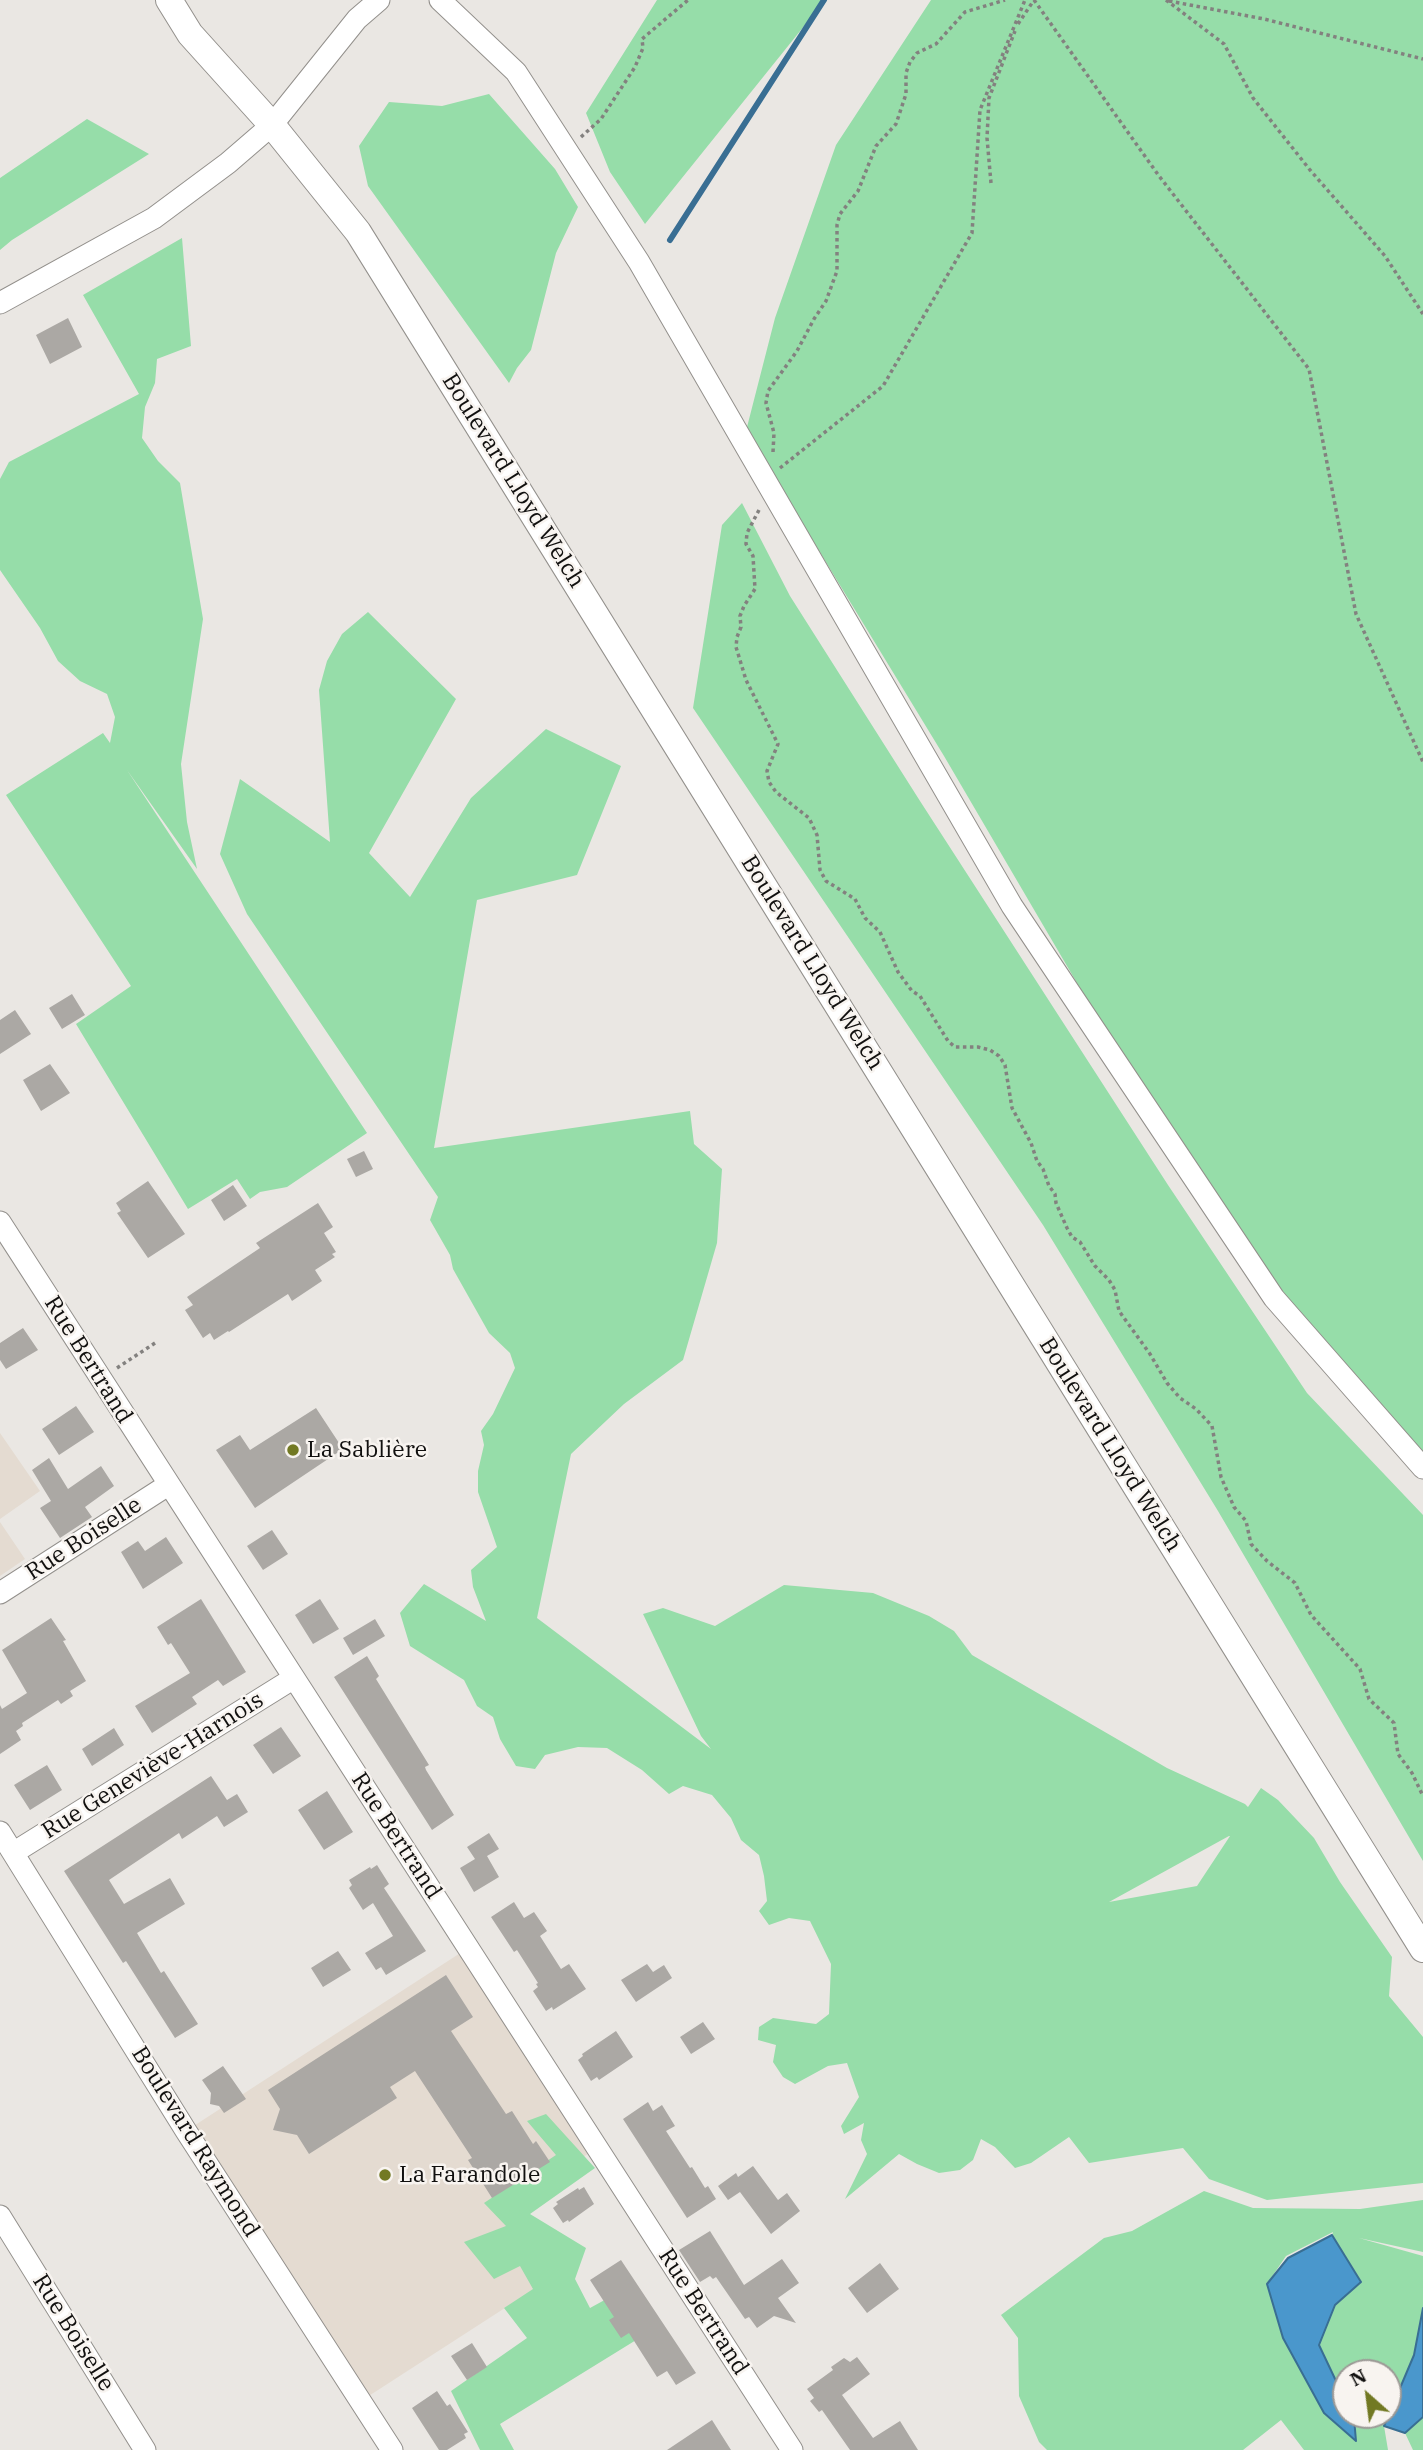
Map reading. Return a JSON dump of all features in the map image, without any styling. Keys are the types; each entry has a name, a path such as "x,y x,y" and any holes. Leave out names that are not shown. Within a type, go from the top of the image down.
{"main road":[{"name":"Boulevard Lloyd Welch","path":"169,0 190,34 272,125 358,232 1423,1949"}],"street":[{"path":"0,303 154,218 228,163 272,125 357,19 379,0"},
{"path":"440,0 516,72 639,262 1005,894 1274,1298 1423,1468"},
{"name":"Rue Bertrand","path":"0,1222 792,2450"},
{"name":"Rue Boiselle","path":"0,1593 168,1485"},
{"name":"Rue Geneviève-Harnois","path":"13,1853 293,1678"},
{"name":"Boulevard Raymond","path":"0,1832 193,2142 393,2450"},
{"name":"Rue Boiselle","path":"0,2216 145,2450"}],"path":[{"path":"567,151 601,119 618,94 635,67 643,48 642,39 688,0"},
{"path":"764,481 883,386 972,233 980,110 1026,0"},
{"path":"991,183 987,138 989,99 1018,23 1034,0 1159,176 1309,369 1356,614 1423,762"},
{"path":"1166,0 1264,19 1423,59"},
{"path":"1166,0 1224,44 1253,98 1310,170 1385,256 1423,314"},
{"path":"100,1379 155,1343"}],"shaded area":[{"path":"0,1433 40,1491 0,1519"},
{"path":"0,1522 25,1559 0,1576"},
{"name":"La Farandole","path":"468,1948 597,2148 514,2202 559,2273 361,2401 186,2131"}],"green space":[{"path":"657,0 825,0 645,224 610,172 586,113"},
{"path":"931,0 1423,0 1423,1473 1363,1413 1132,1077 944,756 746,431 775,318 836,145"},
{"path":"489,94 555,169 578,207 556,253 531,350 509,383 368,186 359,146 389,102 442,106"},
{"path":"87,119 149,154 0,250 0,178"},
{"path":"182,238 191,346 157,359 155,383 145,407 142,438 158,461 180,483 203,619 181,764 187,822 197,869 127,770 367,1133 287,1187 260,1192 250,1199 237,1179 188,1209 76,1024 131,986 6,795 103,733 110,743 115,717 107,694 80,681 58,661 40,628 0,570 0,479 9,462 139,394 83,295"},
{"path":"742,503 790,596 920,801 1168,1185 1307,1393 1423,1515 1423,1861 1218,1511 1043,1225 693,708 722,525"},
{"path":"368,612 456,699 369,853 410,897 471,798 546,729 621,766 577,875 477,900 434,1148 690,1111 694,1144 722,1169 717,1243 683,1360 624,1404 571,1454 537,1618 711,1749 701,1736 643,1614 663,1608 715,1626 784,1585 873,1593 929,1616 954,1631 972,1655 1167,1768 1248,1807 1261,1788 1278,1800 1314,1838 1340,1882 1392,1957 1389,1996 1423,2037 1423,2183 1267,2200 1209,2179 1183,2148 1089,2163 1069,2137 1031,2163 1015,2168 995,2147 981,2139 973,2160 960,2170 939,2173 899,2154 845,2199 867,2154 861,2140 864,2123 844,2134 841,2126 859,2097 847,2063 828,2066 795,2084 783,2077 773,2062 776,2045 758,2040 759,2027 773,2018 816,2024 829,2014 831,1964 810,1921 789,1918 769,1925 759,1911 767,1901 759,1855 741,1840 731,1818 712,1795 683,1786 669,1794 642,1770 607,1748 578,1747 545,1755 535,1769 516,1766 500,1739 493,1717 477,1706 464,1680 410,1646 400,1613 424,1584 486,1621 473,1587 471,1570 497,1547 478,1492 478,1471 484,1445 481,1431 493,1414 515,1368 510,1353 489,1333 453,1269 450,1255 430,1220 438,1197 247,914 220,854 240,779 330,842 319,690 327,661 342,634","holes":["1230,1836 1197,1886 1109,1902"]},
{"path":"546,2114 595,2168 530,2214 586,2248 575,2279 590,2308 621,2291 641,2337 500,2424 514,2450 480,2450 451,2391 527,2338 504,2308 533,2289 520,2266 494,2279 464,2242 506,2226 484,2203 556,2155 527,2121"},
{"path":"1204,2191 1253,2208 1360,2209 1423,2200 1423,2252 1359,2238 1423,2256 1423,2308 1414,2355 1402,2383 1402,2359 1332,2359 1332,2372 1319,2345 1335,2305 1361,2281 1332,2235 1333,2232 1286,2256 1267,2284 1324,2413 1332,2414 1332,2429 1384,2429 1388,2450 1304,2450 1281,2420 1243,2450 1047,2450 1039,2442 1019,2396 1018,2338 1001,2315 1104,2238 1132,2231"},
{"path":"1423,2417 1423,2450 1413,2450 1405,2433"}],"water":[{"path":"1332,2235 1361,2282 1335,2305 1319,2345 1332,2372 1332,2420 1324,2413 1283,2338 1267,2284 1288,2258"},
{"path":"1423,2308 1423,2417 1405,2433 1393,2429 1402,2429 1402,2383 1414,2355"},
{"path":"1342,2429 1355,2429 1356,2441"}],"building":[{"path":"68,318 82,347 50,364 36,335"},
{"path":"72,994 85,1015 62,1029 49,1008"},
{"path":"15,1010 31,1034 0,1054 0,1020"},
{"path":"50,1064 70,1093 41,1111 23,1080"},
{"path":"364,1151 373,1169 356,1177 347,1159"},
{"path":"148,1181 185,1234 148,1258 117,1213 121,1211 116,1203"},
{"path":"233,1185 247,1206 224,1221 211,1200"},
{"path":"318,1203 333,1227 324,1233 336,1252 332,1254 335,1257 315,1270 322,1281 292,1301 288,1294 214,1340 210,1333 203,1338 185,1310 193,1305 187,1297 260,1248 256,1243"},
{"path":"23,1328 38,1350 6,1369 0,1360 0,1343"},
{"path":"76,1406 94,1432 59,1455 42,1429"},
{"path":"316,1408 343,1449 255,1508 216,1450 240,1435 250,1450"},
{"path":"49,1458 68,1489 101,1466 114,1486 85,1507 92,1517 60,1538 40,1508 51,1501 32,1470"},
{"path":"272,1530 288,1554 263,1570 247,1546"},
{"path":"166,1537 183,1563 143,1589 121,1552 138,1541 145,1551"},
{"path":"201,1599 246,1672 223,1686 218,1680 192,1697 197,1704 152,1733 135,1706 190,1673 157,1627"},
{"path":"320,1599 339,1629 313,1644 295,1615"},
{"path":"51,1618 66,1640 63,1641 86,1681 70,1691 73,1696 61,1704 58,1700 22,1723 23,1726 16,1731 21,1740 0,1754 0,1705 2,1709 27,1693 2,1650"},
{"path":"375,1619 385,1636 353,1655 343,1638"},
{"path":"367,1656 379,1676 376,1679 429,1765 425,1767 426,1770 454,1815 432,1830 334,1677"},
{"path":"281,1727 301,1756 273,1774 253,1745"},
{"path":"114,1728 124,1745 92,1766 82,1749"},
{"path":"47,1765 62,1790 30,1810 14,1785"},
{"path":"211,1776 227,1800 237,1794 248,1812 224,1827 217,1816 182,1839 179,1833 109,1880 124,1904 170,1878 185,1904 137,1933 161,1973 164,1971 198,2024 175,2038 64,1871"},
{"path":"327,1791 353,1832 324,1850 298,1810"},
{"path":"489,1833 499,1849 487,1856 499,1877 474,1892 460,1868 475,1859 467,1847"},
{"path":"377,1865 389,1884 384,1888 426,1951 386,1975 381,1967 376,1970 365,1953 393,1936 373,1903 363,1910 349,1888 352,1885 349,1880"},
{"path":"514,1902 524,1918 534,1912 547,1931 540,1936 561,1969 569,1964 586,1989 553,2010 552,2007 546,2011 533,1991 538,1987 538,1983 491,1917"},
{"path":"338,1951 351,1970 323,1987 311,1968"},
{"path":"647,1964 653,1972 664,1965 672,1978 636,2002 621,1980"},
{"path":"446,1975 473,2017 451,2031 506,2114 512,2111 533,2144 536,2141 550,2162 492,2198 468,2160 472,2158 415,2071 390,2087 397,2098 309,2154 297,2135 273,2130 280,2109 268,2090"},
{"path":"703,2022 715,2039 691,2054 680,2037"},
{"path":"616,2031 633,2057 599,2080 597,2077 591,2081 578,2060 582,2054"},
{"path":"223,2066 246,2099 224,2113 219,2106 210,2104 211,2093 202,2080"},
{"path":"648,2102 653,2111 662,2105 675,2126 666,2131 690,2168 692,2167 705,2188 708,2186 716,2199 687,2218 623,2119"},
{"path":"753,2166 778,2200 787,2193 800,2211 771,2234 740,2192 728,2200 718,2186 736,2173 738,2177"},
{"path":"584,2187 594,2204 569,2222 568,2220 563,2223 553,2208 558,2204 556,2202"},
{"path":"710,2231 744,2285 782,2259 799,2283 778,2298 796,2323 774,2316 757,2328 749,2317 745,2319 716,2277 713,2279 710,2276 700,2282 679,2250"},
{"path":"621,2260 696,2373 676,2385 667,2371 657,2377 629,2333 621,2338 609,2320 614,2317 590,2280"},
{"path":"880,2263 899,2289 867,2313 848,2288"},
{"path":"472,2343 487,2367 467,2380 451,2356"},
{"path":"857,2357 870,2374 842,2395 873,2438 900,2421 918,2450 850,2450 822,2410 819,2412 810,2401 814,2398 807,2389 833,2370 831,2367 844,2358 850,2362"},
{"path":"437,2391 447,2406 450,2404 468,2432 464,2434 466,2438 447,2450 439,2450 412,2408"},
{"path":"712,2420 731,2450 667,2450"}],"waterway":[{"path":"670,240 824,0"}],"place":[{"name":"La Sablière","path":"293,1450"},
{"name":"La Farandole","path":"385,2175"}]}
